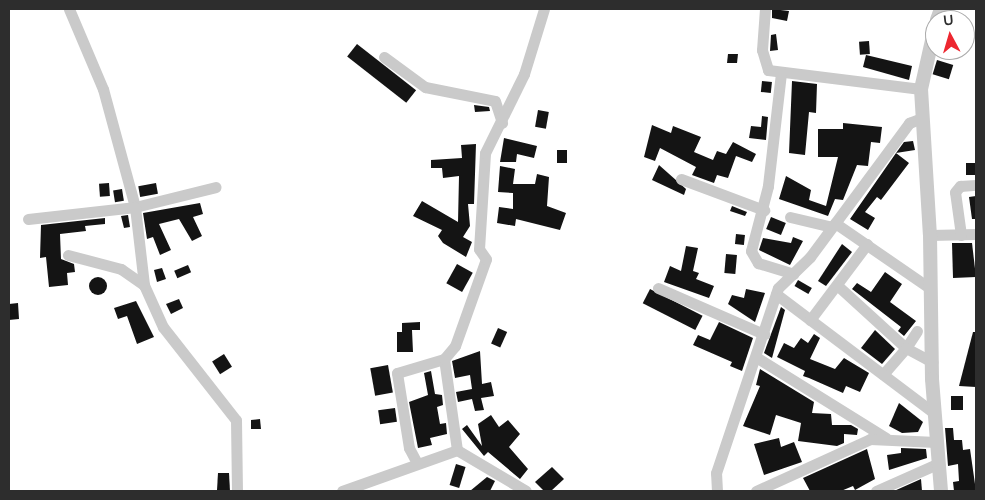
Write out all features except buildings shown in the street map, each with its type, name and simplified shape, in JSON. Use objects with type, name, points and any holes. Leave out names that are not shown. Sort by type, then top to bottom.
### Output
[{"type":"street","points":[[69,9],[103,89],[136,207],[144,285],[171,342],[236,420],[237,491]]},
{"type":"street","points":[[417,464],[409,448],[397,373],[444,360],[455,346],[486,259],[479,249],[485,153],[502,124],[524,74],[544,9]]},
{"type":"street","points":[[765,9],[764,65],[781,73],[921,89]]},
{"type":"street","points":[[384,57],[425,87],[495,100],[502,124]]},
{"type":"street","points":[[928,60],[921,89],[930,235],[934,413],[937,464],[941,491]]},
{"type":"street","points":[[781,73],[764,210],[752,241],[752,258],[793,274]]},
{"type":"street","points":[[717,491],[716,472],[776,294],[833,225],[909,123],[922,118]]},
{"type":"street","points":[[681,179],[764,210]]},
{"type":"street","points":[[961,235],[955,192],[960,186],[976,185]]},
{"type":"street","points":[[28,218],[136,207],[216,187]]},
{"type":"street","points":[[790,217],[833,225],[867,244],[931,289]]},
{"type":"street","points":[[930,235],[976,234]]},
{"type":"street","points":[[810,320],[838,286],[867,244]]},
{"type":"street","points":[[68,255],[121,269],[144,285]]},
{"type":"street","points":[[838,286],[906,348],[932,362]]},
{"type":"street","points":[[658,288],[764,334]]},
{"type":"street","points":[[776,294],[934,413]]},
{"type":"street","points":[[883,374],[906,348],[917,331]]},
{"type":"street","points":[[756,357],[890,441]]},
{"type":"street","points":[[444,360],[457,450]]},
{"type":"street","points":[[756,491],[780,486],[870,439],[936,442]]},
{"type":"street","points":[[342,491],[457,450]]},
{"type":"street","points":[[457,450],[526,491]]},
{"type":"street","points":[[876,491],[937,464]]}]
